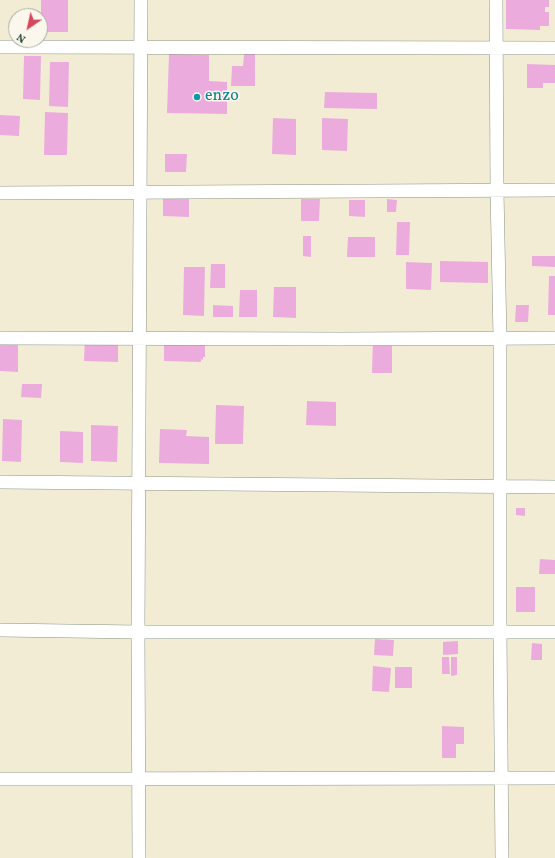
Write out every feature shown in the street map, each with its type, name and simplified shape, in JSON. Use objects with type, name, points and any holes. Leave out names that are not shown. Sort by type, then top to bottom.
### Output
[{"type":"street","points":[[139,858],[138,632],[140,483],[141,0]]},
{"type":"street","points":[[496,0],[497,191],[500,338],[502,858]]},
{"type":"street","points":[[0,47],[555,48]]},
{"type":"street","points":[[0,193],[555,190]]},
{"type":"street","points":[[0,338],[555,338]]},
{"type":"street","points":[[0,482],[555,487]]},
{"type":"street","points":[[0,630],[138,632],[555,632]]},
{"type":"street","points":[[0,779],[555,778]]},
{"type":"building","points":[[41,0],[68,0],[68,32],[48,32],[48,8],[41,8]]},
{"type":"building","points":[[506,0],[549,0],[549,7],[545,7],[545,12],[549,12],[549,26],[540,26],[540,30],[506,29]]},
{"type":"building","name":"enzo","points":[[169,54],[209,55],[209,81],[227,82],[227,114],[167,113]]},
{"type":"building","name":"enzo","points":[[244,54],[255,54],[255,86],[231,86],[232,66],[243,66]]},
{"type":"building","points":[[24,56],[41,56],[40,100],[23,99]]},
{"type":"building","points":[[50,62],[69,62],[68,107],[49,106]]},
{"type":"building","points":[[527,64],[555,65],[555,83],[543,83],[543,88],[527,88]]},
{"type":"building","points":[[325,92],[377,93],[377,109],[324,108]]},
{"type":"building","points":[[45,112],[68,113],[67,155],[44,155]]},
{"type":"building","points":[[0,115],[20,116],[19,136],[0,135]]},
{"type":"building","points":[[273,118],[296,119],[296,155],[272,154]]},
{"type":"building","points":[[322,118],[348,119],[347,151],[322,150]]},
{"type":"building","points":[[165,154],[187,154],[186,172],[165,172]]},
{"type":"building","points":[[163,198],[189,198],[189,217],[163,216]]},
{"type":"building","points":[[301,199],[320,199],[319,221],[301,221]]},
{"type":"building","points":[[387,199],[397,200],[396,212],[387,212]]},
{"type":"building","points":[[349,200],[365,200],[365,217],[349,216]]},
{"type":"building","points":[[397,222],[410,222],[409,255],[396,255]]},
{"type":"building","points":[[303,236],[311,236],[311,257],[303,256]]},
{"type":"building","points":[[348,237],[375,237],[375,257],[347,257]]},
{"type":"building","points":[[532,256],[555,256],[555,267],[532,266]]},
{"type":"building","points":[[440,261],[488,262],[488,283],[440,282]]},
{"type":"building","points":[[406,262],[432,263],[431,290],[406,289]]},
{"type":"building","points":[[211,264],[225,264],[225,288],[210,288]]},
{"type":"building","points":[[184,267],[205,267],[204,316],[183,315]]},
{"type":"building","points":[[549,276],[555,276],[555,315],[548,315]]},
{"type":"building","points":[[274,287],[296,287],[296,318],[273,317]]},
{"type":"building","points":[[240,290],[257,290],[257,317],[239,317]]},
{"type":"building","points":[[213,305],[233,306],[233,317],[213,317]]},
{"type":"building","points":[[516,305],[529,305],[528,322],[515,322]]},
{"type":"building","points":[[85,337],[118,338],[118,362],[84,361]]},
{"type":"building","points":[[373,338],[392,339],[392,373],[372,373]]},
{"type":"building","points":[[0,343],[18,343],[18,372],[0,371]]},
{"type":"building","points":[[164,343],[205,344],[205,357],[203,357],[203,360],[201,359],[201,362],[164,361]]},
{"type":"building","points":[[22,384],[42,384],[41,398],[21,397]]},
{"type":"building","points":[[307,401],[336,402],[336,426],[306,425]]},
{"type":"building","points":[[216,405],[244,406],[243,444],[215,444]]},
{"type":"building","points":[[3,419],[22,420],[21,462],[2,461]]},
{"type":"building","points":[[91,425],[118,426],[117,462],[91,461]]},
{"type":"building","points":[[160,429],[187,430],[186,436],[209,437],[209,464],[159,463]]},
{"type":"building","points":[[60,431],[83,432],[83,463],[60,462]]},
{"type":"building","points":[[516,508],[525,508],[525,516],[516,515]]},
{"type":"building","points":[[540,559],[555,560],[555,574],[539,574]]},
{"type":"building","points":[[516,587],[535,587],[535,612],[516,612]]},
{"type":"building","points":[[375,639],[394,640],[393,656],[374,655]]},
{"type":"building","points":[[458,641],[458,654],[443,655],[443,642]]},
{"type":"building","points":[[532,643],[542,644],[542,660],[531,660]]},
{"type":"building","points":[[442,657],[449,657],[450,674],[442,674]]},
{"type":"building","points":[[451,657],[457,657],[457,675],[451,676]]},
{"type":"building","points":[[373,666],[391,668],[389,692],[372,691]]},
{"type":"building","points":[[395,667],[412,667],[412,688],[395,688]]},
{"type":"building","points":[[442,726],[464,727],[464,744],[456,744],[456,758],[442,758]]},
{"type":"place","name":"enzo","points":[[197,97]]}]
